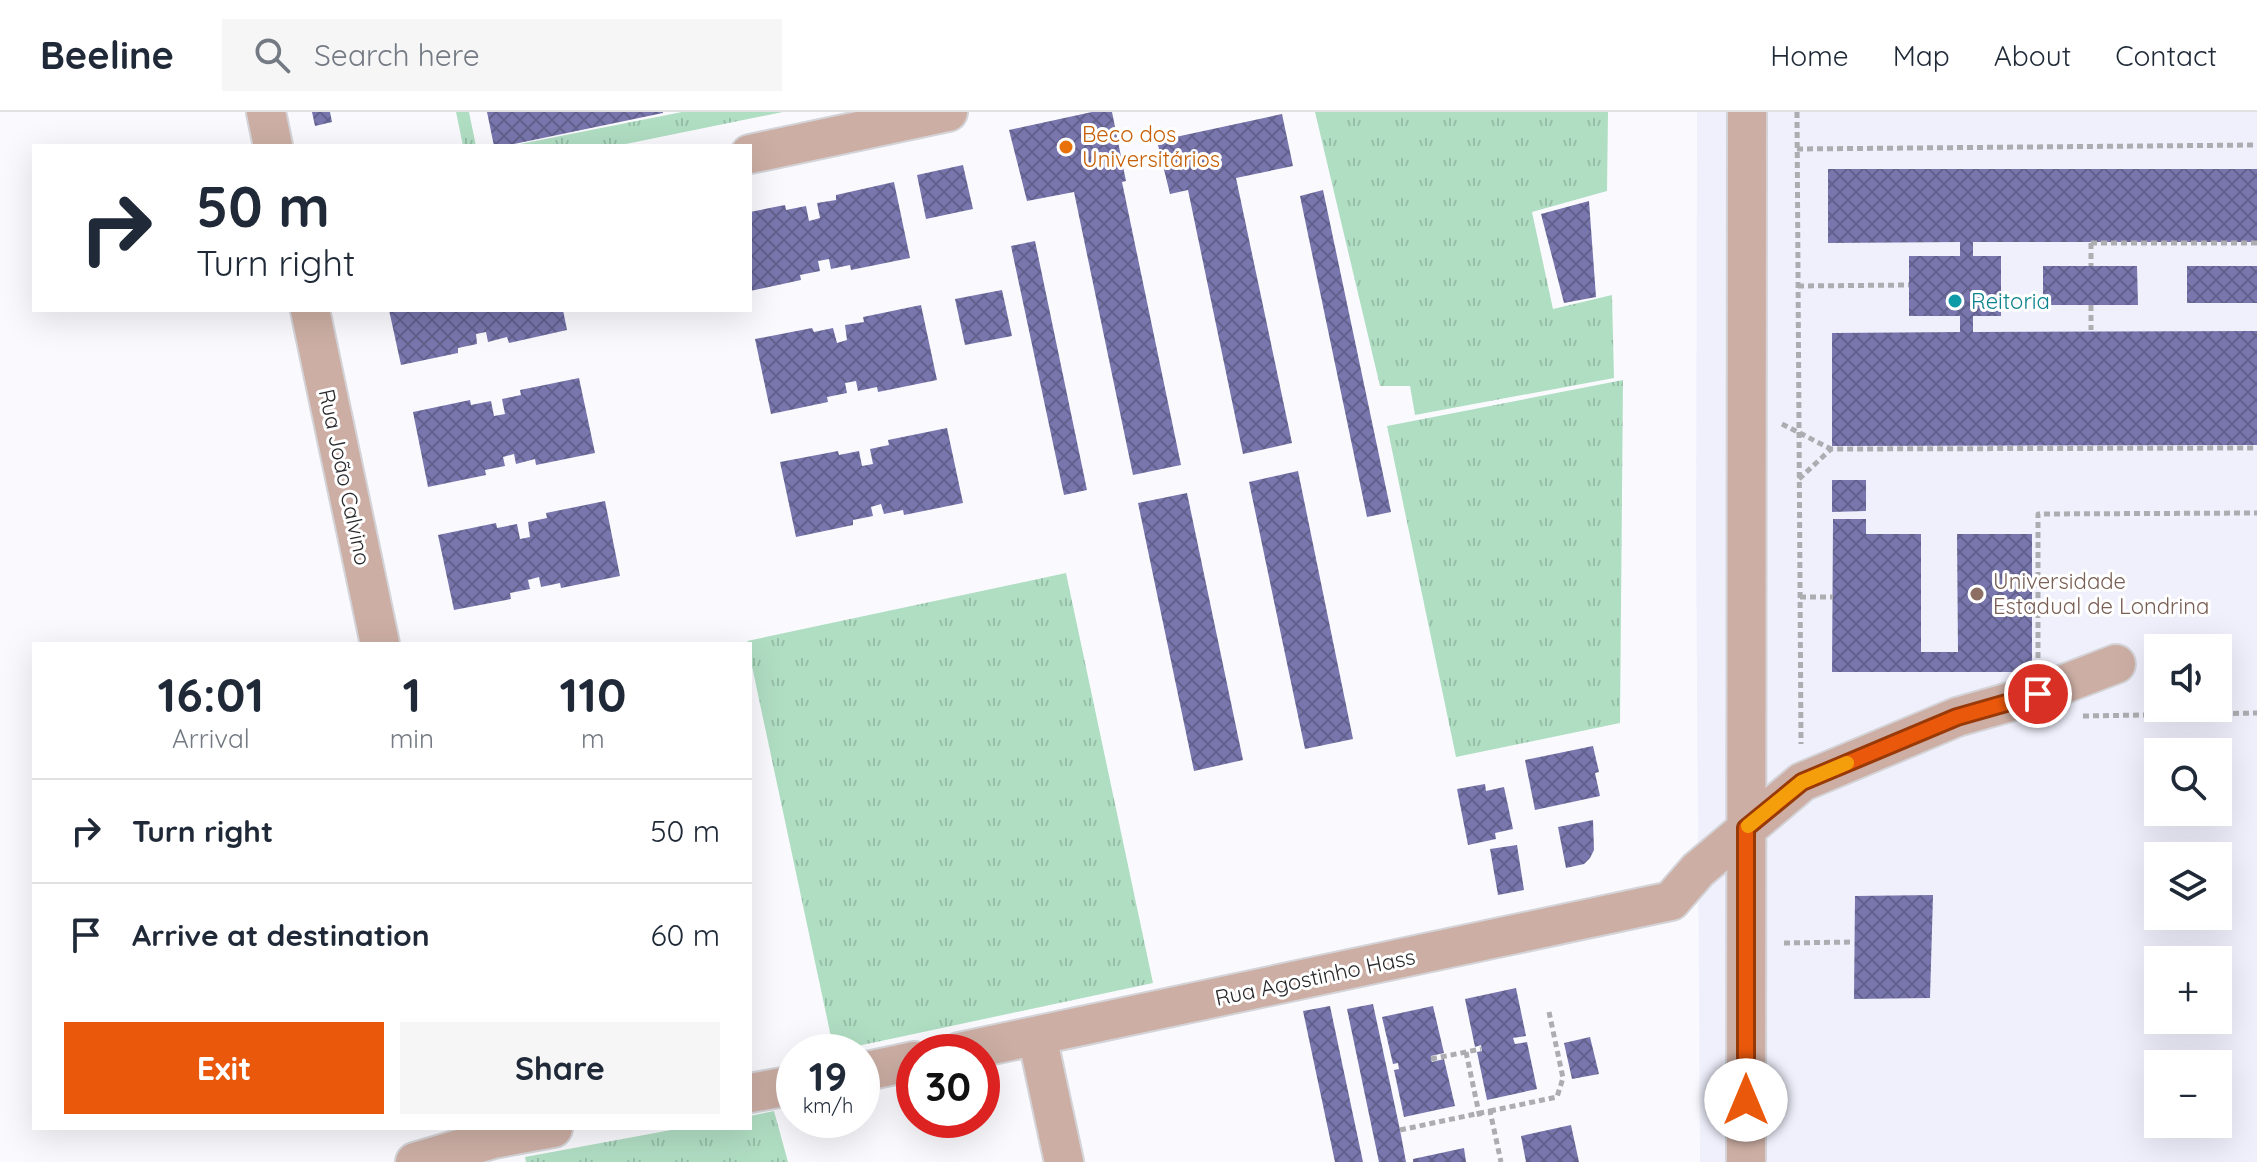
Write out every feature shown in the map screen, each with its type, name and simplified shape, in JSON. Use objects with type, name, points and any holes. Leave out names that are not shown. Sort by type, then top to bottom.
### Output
[{"type":"street","points":[[266,112],[273,144]]},
{"type":"street","points":[[752,154],[948,112]]},
{"type":"street","points":[[1746,1162],[1747,112]]},
{"type":"street","name":"Rua João Calvino","points":[[310,312],[380,642]]},
{"type":"street","points":[[1746,828],[1802,782],[1957,717],[2038,694],[2116,664]]},
{"type":"street","name":"Rua Agostinho Hass","points":[[1000,1044],[1671,901],[1698,870],[1746,828]]},
{"type":"street","points":[[1037,1036],[1064,1162]]},
{"type":"street","points":[[752,1093],[776,1088]]},
{"type":"street","points":[[415,1162],[545,1130]]},
{"type":"path","points":[[1797,112],[1801,757]]},
{"type":"path","points":[[1797,149],[2257,145]]},
{"type":"path","points":[[2091,266],[2091,243],[2257,243]]},
{"type":"path","points":[[1798,286],[1909,285]]},
{"type":"path","points":[[2091,305],[2091,330]]},
{"type":"path","points":[[1747,406],[1831,449],[2257,448]]},
{"type":"path","points":[[1799,479],[1831,449]]},
{"type":"path","points":[[2038,694],[2038,514],[2257,513]]},
{"type":"path","points":[[1800,597],[1833,597]]},
{"type":"path","points":[[2070,717],[2257,713]]},
{"type":"path","points":[[1784,943],[1854,942]]},
{"type":"path","points":[[1400,1130],[1480,1116],[1490,1111],[1557,1097],[1563,1078],[1549,1012]]},
{"type":"path","points":[[1431,1059],[1481,1049]]},
{"type":"path","points":[[1466,1052],[1480,1116]]},
{"type":"path","points":[[1490,1111],[1501,1162]]},
{"type":"shaded area","name":"Universidade Estadual de Londrina","points":[[1697,112],[2257,112],[2257,1162],[1700,1162]]},
{"type":"green space","points":[[456,112],[469,112],[476,144],[463,144]]},
{"type":"green space","points":[[682,112],[783,112],[626,144],[520,144]]},
{"type":"green space","points":[[1315,112],[1608,112],[1607,191],[1532,212],[1553,309],[1612,295],[1614,378],[1415,415],[1410,386],[1380,386]]},
{"type":"green space","points":[[1623,380],[1620,723],[1456,757],[1387,426]]},
{"type":"green space","points":[[1066,573],[1153,983],[914,1034],[896,1034],[896,1038],[880,1041],[880,1034],[830,1034],[752,666],[752,642],[748,642]]},
{"type":"green space","points":[[774,1111],[776,1138],[781,1138],[788,1162],[526,1162],[525,1157],[671,1130],[752,1130],[752,1116]]},
{"type":"building","points":[[312,112],[330,112],[332,122],[315,126]]},
{"type":"building","points":[[487,112],[663,112],[515,144],[494,144]]},
{"type":"building","points":[[1092,112],[1112,112],[1126,181],[1122,182],[1181,465],[1133,475],[1074,192],[1027,201],[1009,130]]},
{"type":"building","points":[[1282,114],[1293,166],[1236,178],[1292,443],[1243,454],[1188,190],[1170,194],[1157,141]]},
{"type":"building","points":[[963,165],[973,209],[926,219],[917,175]]},
{"type":"building","name":"Reitoria","points":[[1828,169],[2257,169],[2257,242],[1973,242],[1973,256],[2001,256],[2001,316],[1973,316],[1973,332],[2257,331],[2257,445],[1832,446],[1832,333],[1960,332],[1960,316],[1909,316],[1909,256],[1960,256],[1960,242],[1828,243]]},
{"type":"building","points":[[894,182],[910,258],[851,270],[850,265],[831,269],[829,259],[818,261],[820,271],[800,275],[801,280],[752,291],[752,212],[785,205],[786,210],[806,206],[809,221],[820,218],[817,203],[836,200],[836,195]]},
{"type":"building","points":[[1323,190],[1391,512],[1367,517],[1300,196]]},
{"type":"building","points":[[1589,201],[1596,297],[1564,303],[1541,214]]},
{"type":"building","points":[[1035,241],[1087,490],[1064,495],[1011,246]]},
{"type":"building","points":[[2043,266],[2137,266],[2138,305],[2043,305]]},
{"type":"building","points":[[2187,266],[2257,266],[2257,303],[2187,303]]},
{"type":"building","points":[[1002,290],[1012,336],[965,345],[955,299]]},
{"type":"building","points":[[921,305],[937,380],[878,392],[877,387],[858,391],[856,381],[845,383],[847,393],[827,397],[828,402],[771,414],[755,339],[812,328],[814,332],[833,328],[837,343],[847,340],[845,325],[864,322],[863,317]]},
{"type":"building","points":[[389,312],[563,312],[567,330],[509,343],[507,337],[488,342],[486,332],[476,334],[477,344],[458,348],[458,353],[401,365]]},
{"type":"building","points":[[579,378],[595,453],[536,465],[535,459],[516,464],[514,454],[503,457],[505,466],[485,470],[486,475],[428,487],[413,412],[470,400],[471,405],[491,401],[494,416],[505,414],[502,399],[521,395],[520,390]]},
{"type":"building","points":[[947,428],[963,503],[904,515],[903,510],[884,514],[881,504],[871,507],[873,516],[853,520],[853,525],[796,537],[780,462],[838,451],[839,455],[859,451],[862,466],[873,464],[870,449],[889,445],[888,440]]},
{"type":"building","points":[[1298,471],[1353,739],[1305,749],[1249,482]]},
{"type":"building","points":[[1832,480],[1866,480],[1866,511],[1832,512]]},
{"type":"building","points":[[1187,493],[1243,760],[1194,771],[1138,503]]},
{"type":"building","points":[[605,501],[620,576],[561,588],[560,583],[541,587],[539,577],[528,580],[530,589],[510,593],[511,599],[454,610],[438,535],[496,523],[497,528],[517,524],[520,539],[530,537],[528,522],[547,518],[546,513]]},
{"type":"building","points":[[1833,519],[1866,519],[1866,534],[1921,534],[1921,652],[1958,652],[1957,534],[2032,534],[2032,672],[1832,672]]},
{"type":"building","points":[[1593,746],[1600,796],[1535,810],[1525,760]]},
{"type":"building","points":[[1485,784],[1486,791],[1504,787],[1513,829],[1495,833],[1496,839],[1468,845],[1457,789]]},
{"type":"building","points":[[1593,820],[1594,850],[1590,858],[1584,864],[1566,868],[1558,827]]},
{"type":"building","points":[[1517,845],[1524,890],[1498,895],[1490,849]]},
{"type":"building","points":[[1933,895],[1930,998],[1854,999],[1855,896]]},
{"type":"building","points":[[1516,988],[1526,1036],[1513,1038],[1515,1044],[1527,1042],[1537,1089],[1487,1100],[1477,1052],[1482,1051],[1481,1045],[1475,1047],[1465,999]]},
{"type":"building","points":[[1373,1004],[1406,1162],[1379,1162],[1347,1009]]},
{"type":"building","points":[[1330,1006],[1363,1162],[1335,1162],[1303,1011]]},
{"type":"building","points":[[1433,1006],[1444,1053],[1431,1056],[1431,1059],[1432,1062],[1444,1059],[1455,1106],[1404,1117],[1394,1070],[1399,1069],[1398,1063],[1393,1064],[1382,1017]]},
{"type":"building","points":[[1590,1037],[1599,1074],[1572,1079],[1564,1043]]},
{"type":"building","points":[[1571,1125],[1579,1162],[1526,1162],[1521,1136]]},
{"type":"building","points":[[1464,1148],[1466,1162],[1413,1162],[1413,1159]]},
{"type":"slow traffic","points":[[1748,826],[1802,782],[1847,763]]},
{"type":"place","name":"Beco dos Universitários","points":[[1066,147]]},
{"type":"place","name":"Reitoria","points":[[1955,301]]},
{"type":"place","name":"Universidade Estadual de Londrina","points":[[1977,594]]},
{"type":"route","points":[[1746,1100],[1746,828],[1802,782],[1957,717],[2038,694]]}]
